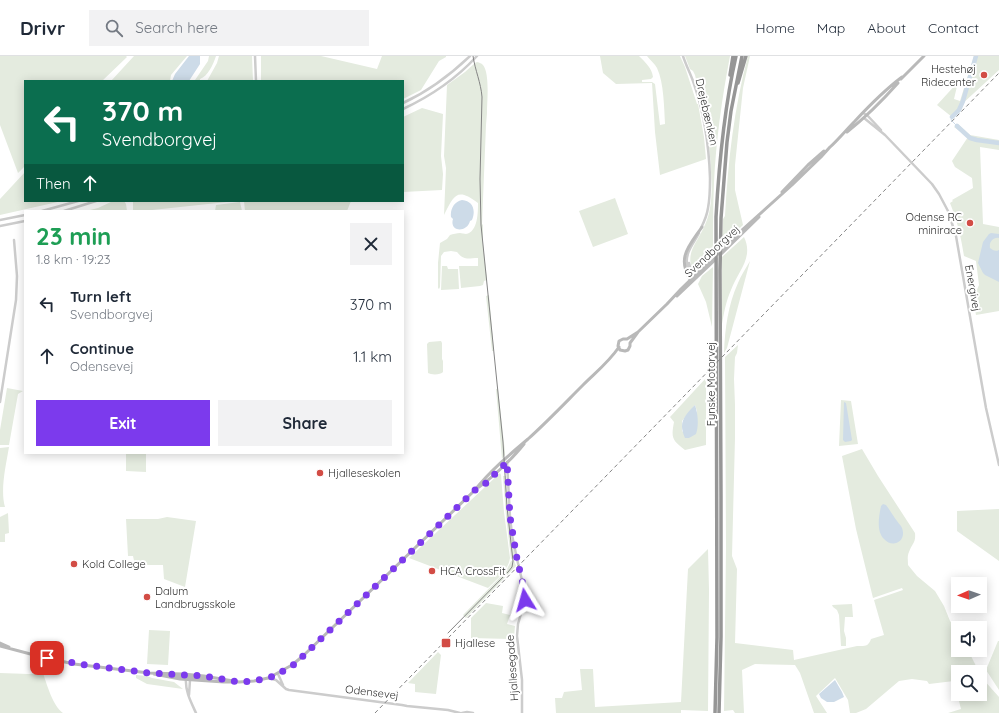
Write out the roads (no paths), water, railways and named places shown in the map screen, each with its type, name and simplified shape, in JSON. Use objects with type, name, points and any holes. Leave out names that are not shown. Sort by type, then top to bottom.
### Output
[{"type":"highway","name":"Fynske Motorvej","points":[[715,713],[717,637],[716,217],[725,105],[734,56]]},
{"type":"highway","name":"Fynske Motorvej","points":[[719,713],[721,637],[720,244],[725,157],[734,93],[742,56]]},
{"type":"highway","points":[[734,93],[741,76],[746,56]]},
{"type":"main road","name":"Svendborgvej","points":[[627,339],[638,332],[668,304],[728,242],[774,202],[806,167],[887,95],[924,56]]},
{"type":"main road","name":"Svendborgvej","points":[[840,137],[864,118],[865,114],[890,88],[902,78]]},
{"type":"main road","name":"Svendborgvej","points":[[692,280],[729,247],[767,208]]},
{"type":"main road","points":[[692,280],[688,276],[685,267],[685,253],[702,227]]},
{"type":"main road","name":"Svendborgvej","points":[[630,343],[638,332]]},
{"type":"main road","points":[[627,339],[630,343],[628,350],[625,351],[620,349],[618,344],[619,341],[627,339]]},
{"type":"main road","points":[[149,673],[224,682],[239,682],[268,678],[292,666],[475,490],[506,457],[527,439],[620,349]]},
{"type":"main road","points":[[475,490],[486,483],[520,449],[527,439]]},
{"type":"main road","points":[[0,643],[14,649]]},
{"type":"main road","points":[[0,646],[74,664],[189,677],[211,679],[220,678],[239,682]]},
{"type":"street","points":[[255,56],[256,80]]},
{"type":"street","points":[[404,102],[431,89],[453,72],[470,56]]},
{"type":"street","points":[[404,109],[441,88],[477,56]]},
{"type":"street","name":"Drejebænken","points":[[682,56],[693,81],[699,101],[704,122],[710,166],[709,201],[706,216],[702,227],[688,252]]},
{"type":"street","name":"Energivej","points":[[865,114],[932,184],[944,202],[953,224],[986,408],[999,465]]},
{"type":"street","name":"Energivej","points":[[864,118],[885,135]]},
{"type":"street","points":[[46,210],[74,202]]},
{"type":"street","points":[[67,210],[93,202]]},
{"type":"street","points":[[0,220],[24,215]]},
{"type":"street","points":[[0,226],[24,221]]},
{"type":"street","points":[[0,402],[16,300],[17,276],[14,240]]},
{"type":"street","points":[[688,252],[690,268],[694,272],[699,272]]},
{"type":"street","points":[[688,252],[687,263],[692,280]]},
{"type":"street","name":"Hjallesegade","points":[[506,457],[512,529],[525,593],[525,600],[518,624],[517,636],[522,680],[522,713]]},
{"type":"street","points":[[278,674],[283,686]]},
{"type":"street","points":[[189,677],[186,689],[196,713]]},
{"type":"street","name":"Odensevej","points":[[268,678],[276,680],[289,690],[448,710],[461,713],[473,713]]},
{"type":"water","points":[[189,56],[200,56],[200,64],[190,80],[172,80],[175,74]]},
{"type":"water","points":[[462,200],[471,204],[474,213],[472,220],[466,228],[456,229],[452,223],[452,209],[455,204]]},
{"type":"water","points":[[991,233],[999,234],[999,238],[993,239],[991,242],[990,248],[996,251],[999,250],[999,282],[985,275],[978,263],[983,242]]},
{"type":"water","points":[[844,402],[846,403],[852,440],[845,442],[843,440]]},
{"type":"water","points":[[695,405],[698,420],[696,434],[689,438],[685,438],[682,428],[683,420]]},
{"type":"water","points":[[883,504],[886,505],[902,528],[903,537],[898,542],[888,542],[881,536],[879,519],[881,506]]},
{"type":"water","points":[[835,680],[844,697],[834,702],[827,702],[821,698],[819,694]]},
{"type":"waterway","points":[[952,117],[959,110],[963,101],[976,56]]},
{"type":"waterway","points":[[952,117],[951,120],[957,126]]},
{"type":"waterway","points":[[957,126],[970,138],[999,143]]},
{"type":"tram line","points":[[448,633],[508,572],[512,567],[513,561],[507,507],[503,442],[481,225],[480,179],[482,97],[473,56]]},
{"type":"railway","points":[[375,713],[999,73]]},
{"type":"place","name":"Hestehøj Ridecenter","points":[[984,75]]},
{"type":"place","name":"Odense RC minirace","points":[[970,223]]},
{"type":"place","name":"Hjalleseskolen","points":[[320,473]]},
{"type":"place","name":"Kold College","points":[[74,564]]},
{"type":"place","name":"HCA CrossFit","points":[[432,571]]},
{"type":"place","name":"Dalum Landbrugsskole","points":[[147,597]]},
{"type":"place","name":"Hjallese","points":[[446,643]]}]
